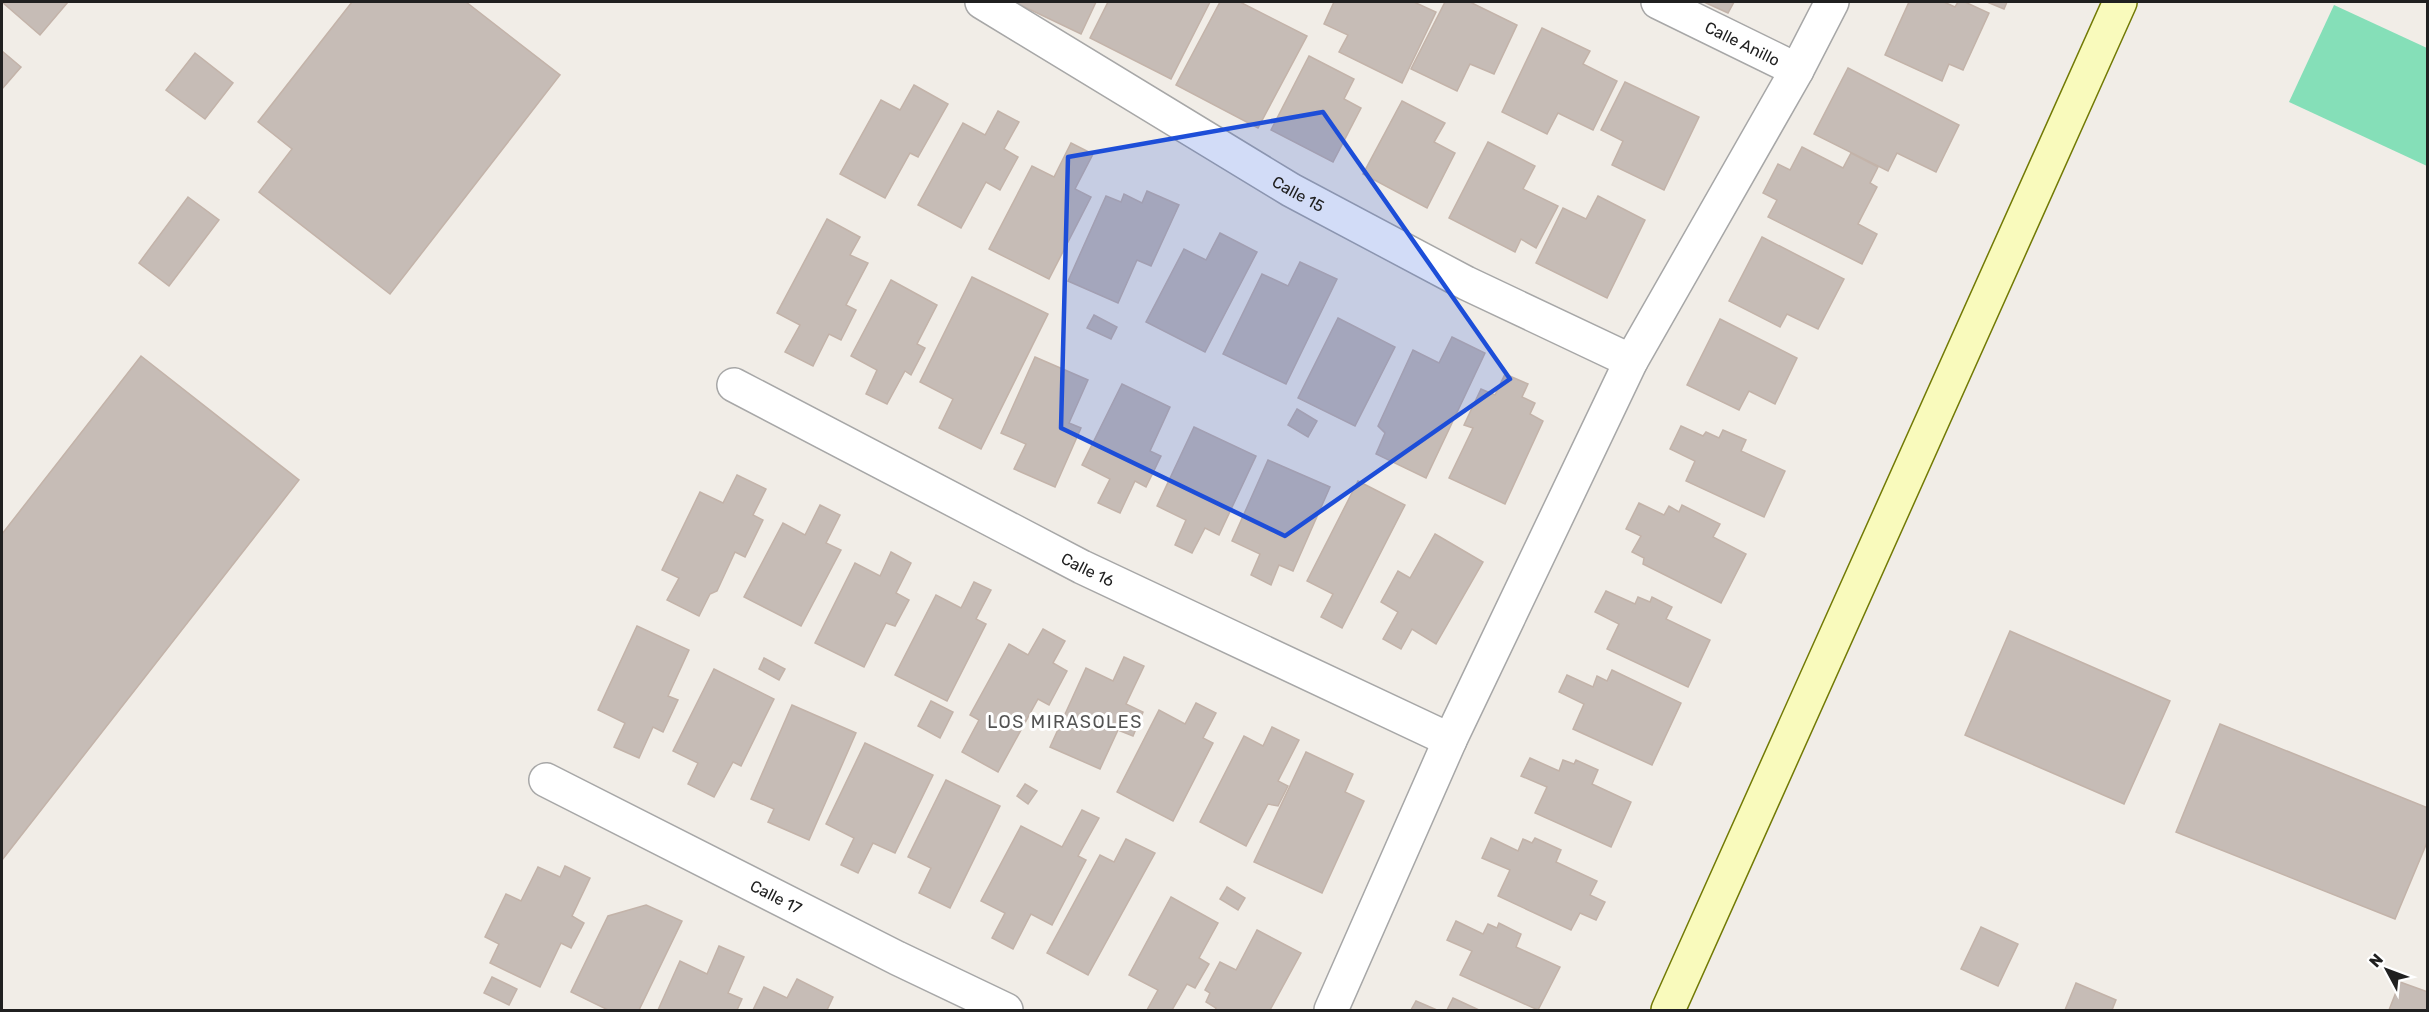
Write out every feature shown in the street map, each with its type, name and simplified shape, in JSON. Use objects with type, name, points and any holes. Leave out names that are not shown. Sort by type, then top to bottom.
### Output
[{"type":"street","name":"Calle 15","points":[[982,2],[1291,190],[1466,283],[1631,361]]},
{"type":"street","name":"Calle Anillo","points":[[1658,2],[1797,70]]},
{"type":"street","points":[[1331,1011],[1450,740],[1631,361],[1797,70],[1832,2]]},
{"type":"street","points":[[1668,1011],[2120,2]]},
{"type":"street","name":"Calle 16","points":[[734,385],[1082,567],[1450,740]]},
{"type":"street","name":"Calle 17","points":[[546,780],[1006,1011]]},
{"type":"highlighted area","points":[[1323,112],[1510,379],[1285,536],[1061,428],[1068,157]]},
{"type":"green space","points":[[2334,5],[2427,48],[2427,166],[2289,102]]},
{"type":"building","points":[[2,2],[68,2],[40,35]]},
{"type":"building","points":[[352,2],[466,2],[560,75],[390,294],[259,192],[292,149],[258,122]]},
{"type":"building","points":[[1014,2],[1096,2],[1081,34]]},
{"type":"building","points":[[1108,2],[1210,2],[1171,79],[1090,38]]},
{"type":"building","points":[[1220,2],[1240,2],[1307,36],[1258,128],[1176,85]]},
{"type":"building","points":[[1334,2],[1414,2],[1436,12],[1402,83],[1339,52],[1348,35],[1324,24]]},
{"type":"building","points":[[1445,2],[1470,2],[1517,25],[1494,74],[1470,64],[1457,91],[1411,69]]},
{"type":"building","points":[[1704,2],[1734,2],[1728,13]]},
{"type":"building","points":[[1909,2],[1944,2],[1955,7],[1958,2],[1965,2],[1989,13],[1963,70],[1949,64],[1942,81],[1885,55]]},
{"type":"building","points":[[1987,2],[2007,2],[2004,9]]},
{"type":"building","points":[[1542,28],[1590,51],[1583,64],[1617,81],[1593,130],[1558,113],[1547,134],[1502,112]]},
{"type":"building","points":[[2,51],[21,67],[2,89]]},
{"type":"building","points":[[195,53],[233,83],[205,119],[166,90]]},
{"type":"building","points":[[1309,56],[1354,79],[1344,99],[1361,108],[1333,162],[1271,130]]},
{"type":"building","points":[[1848,68],[1959,125],[1936,172],[1897,153],[1888,171],[1814,134]]},
{"type":"building","points":[[1625,82],[1699,117],[1664,190],[1612,165],[1623,141],[1601,130]]},
{"type":"building","points":[[914,85],[948,104],[918,157],[910,153],[885,198],[840,174],[881,100],[900,110]]},
{"type":"building","points":[[1402,101],[1445,123],[1434,142],[1455,153],[1427,208],[1363,174]]},
{"type":"building","points":[[998,111],[1019,122],[1004,149],[1018,157],[1000,190],[986,182],[961,228],[918,205],[963,123],[985,135]]},
{"type":"building","points":[[1488,142],[1535,166],[1523,189],[1558,206],[1536,248],[1521,239],[1515,252],[1449,218]]},
{"type":"building","points":[[1071,143],[1093,154],[1075,189],[1091,197],[1049,279],[989,249],[1032,166],[1054,177]]},
{"type":"building","points":[[1802,147],[1843,168],[1851,153],[1878,167],[1870,183],[1877,187],[1858,224],[1877,234],[1862,264],[1768,217],[1777,200],[1763,193],[1778,164],[1790,170]]},
{"type":"building","points":[[1147,191],[1179,205],[1151,266],[1137,260],[1118,303],[1068,281],[1106,196],[1121,202],[1124,194],[1142,203]]},
{"type":"building","points":[[1598,196],[1645,220],[1607,298],[1536,263],[1563,208],[1586,219]]},
{"type":"building","points":[[188,197],[219,220],[169,286],[139,263]]},
{"type":"building","points":[[827,219],[860,237],[850,255],[868,263],[846,305],[856,310],[841,340],[829,334],[813,366],[785,352],[800,325],[777,313]]},
{"type":"building","points":[[1220,233],[1257,252],[1205,352],[1146,322],[1184,249],[1206,260]]},
{"type":"building","points":[[1762,237],[1844,279],[1818,329],[1787,314],[1780,327],[1729,301]]},
{"type":"building","points":[[1300,262],[1337,279],[1286,384],[1223,354],[1262,274],[1288,286]]},
{"type":"building","points":[[972,277],[1048,314],[981,449],[939,428],[953,399],[920,382]]},
{"type":"building","points":[[891,280],[937,305],[917,344],[925,348],[911,375],[905,371],[887,404],[866,394],[877,370],[851,356]]},
{"type":"building","points":[[1094,315],[1117,327],[1111,339],[1087,328]]},
{"type":"building","points":[[1338,318],[1395,347],[1355,426],[1298,398]]},
{"type":"building","points":[[1720,319],[1797,358],[1775,404],[1749,391],[1739,410],[1687,385]]},
{"type":"building","points":[[1452,337],[1485,353],[1426,478],[1376,454],[1385,433],[1378,426],[1413,350],[1439,363]]},
{"type":"building","points":[[141,356],[299,480],[2,860],[2,534]]},
{"type":"building","points":[[1035,357],[1088,380],[1069,423],[1081,428],[1055,487],[1014,469],[1026,444],[1001,433]]},
{"type":"building","points":[[1505,374],[1528,384],[1522,397],[1535,403],[1530,414],[1543,421],[1505,504],[1449,478],[1473,428],[1464,425],[1481,389],[1495,395]]},
{"type":"building","points":[[1122,384],[1170,407],[1150,451],[1161,456],[1146,487],[1135,481],[1120,513],[1098,503],[1110,479],[1082,465]]},
{"type":"building","points":[[1297,409],[1317,421],[1308,437],[1288,425]]},
{"type":"building","points":[[1681,426],[1703,436],[1706,432],[1719,438],[1723,430],[1746,440],[1741,451],[1785,471],[1764,517],[1686,481],[1695,461],[1670,449]]},
{"type":"building","points":[[1194,427],[1256,456],[1219,535],[1205,528],[1192,553],[1175,545],[1186,520],[1157,506]]},
{"type":"building","points":[[1268,460],[1330,487],[1293,571],[1279,565],[1271,585],[1251,575],[1260,554],[1232,541]]},
{"type":"building","points":[[737,475],[766,489],[753,515],[763,520],[745,557],[735,552],[717,591],[710,594],[699,616],[667,600],[679,578],[662,570],[700,492],[723,503]]},
{"type":"building","points":[[1358,481],[1405,505],[1342,628],[1321,617],[1333,594],[1307,581]]},
{"type":"building","points":[[1639,503],[1664,515],[1669,506],[1679,512],[1682,505],[1720,524],[1713,537],[1746,554],[1721,603],[1643,564],[1644,558],[1632,552],[1641,536],[1626,529]]},
{"type":"building","points":[[820,505],[840,515],[826,543],[841,550],[801,626],[744,597],[783,523],[805,535]]},
{"type":"building","points":[[1435,534],[1483,562],[1436,644],[1412,629],[1401,649],[1383,639],[1398,612],[1381,602],[1398,571],[1410,578]]},
{"type":"building","points":[[891,552],[911,563],[896,593],[909,600],[895,626],[886,623],[864,667],[815,643],[855,563],[880,576]]},
{"type":"building","points":[[974,582],[991,590],[976,619],[986,624],[947,701],[895,675],[936,595],[961,608]]},
{"type":"building","points":[[1606,591],[1635,604],[1638,597],[1650,602],[1652,597],[1672,607],[1666,619],[1710,640],[1688,687],[1607,649],[1619,624],[1595,612]]},
{"type":"building","points":[[637,626],[689,650],[668,696],[678,700],[663,732],[653,727],[639,758],[614,747],[625,723],[598,710]]},
{"type":"building","points":[[1043,629],[1065,641],[1053,663],[1067,671],[1049,705],[1038,699],[998,772],[962,752],[979,720],[970,715],[1009,644],[1028,655]]},
{"type":"building","points":[[2010,631],[2170,701],[2124,804],[1965,735]]},
{"type":"building","points":[[1124,657],[1144,666],[1126,704],[1143,712],[1133,736],[1118,730],[1100,769],[1050,747],[1086,668],[1113,681]]},
{"type":"building","points":[[764,658],[785,669],[779,680],[759,669]]},
{"type":"building","points":[[714,669],[774,699],[741,766],[733,762],[714,797],[688,784],[698,763],[673,751]]},
{"type":"building","points":[[1612,670],[1681,703],[1652,765],[1573,729],[1584,704],[1559,692],[1567,675],[1593,687],[1597,676],[1607,681]]},
{"type":"building","points":[[931,701],[953,712],[940,738],[918,726]]},
{"type":"building","points":[[1196,703],[1216,713],[1203,738],[1213,743],[1173,821],[1117,792],[1159,710],[1185,724]]},
{"type":"building","points":[[792,705],[856,733],[809,840],[768,822],[774,809],[751,799]]},
{"type":"building","points":[[2220,724],[2428,808],[2428,840],[2395,919],[2176,832]]},
{"type":"building","points":[[1272,727],[1299,740],[1278,781],[1288,786],[1278,806],[1268,804],[1246,846],[1200,822],[1244,736],[1263,746]]},
{"type":"building","points":[[865,743],[933,775],[895,853],[873,843],[858,873],[841,865],[854,838],[826,824]]},
{"type":"building","points":[[1306,752],[1353,774],[1345,792],[1364,801],[1322,893],[1254,862]]},
{"type":"building","points":[[1530,758],[1559,771],[1563,760],[1574,764],[1576,760],[1598,770],[1592,784],[1631,802],[1611,847],[1535,813],[1547,787],[1521,776]]},
{"type":"building","points":[[946,780],[1000,806],[950,908],[919,893],[931,868],[908,857]]},
{"type":"building","points":[[1025,784],[1037,791],[1028,804],[1017,796]]},
{"type":"building","points":[[1082,810],[1099,818],[1078,856],[1086,860],[1052,925],[1031,914],[1013,949],[992,938],[1005,913],[981,901],[1021,826],[1062,847]]},
{"type":"building","points":[[1491,838],[1518,851],[1523,839],[1532,843],[1535,838],[1561,850],[1556,862],[1597,881],[1590,895],[1605,902],[1596,920],[1580,913],[1571,930],[1498,896],[1510,870],[1482,858]]},
{"type":"building","points":[[1126,839],[1155,853],[1088,975],[1047,953],[1100,855],[1114,862]]},
{"type":"building","points":[[565,866],[590,878],[572,916],[584,923],[571,948],[561,943],[540,987],[490,963],[499,944],[485,937],[506,894],[521,901],[538,867],[560,877]]},
{"type":"building","points":[[1227,887],[1245,898],[1238,910],[1220,899]]},
{"type":"building","points":[[1171,897],[1218,923],[1199,958],[1209,964],[1195,988],[1187,984],[1172,1010],[1147,1010],[1158,990],[1129,975]]},
{"type":"building","points":[[646,905],[682,921],[639,1010],[608,1010],[571,992],[608,916]]},
{"type":"building","points":[[1456,921],[1483,934],[1488,924],[1497,928],[1499,923],[1521,934],[1516,947],[1560,967],[1538,1010],[1460,975],[1472,951],[1447,940]]},
{"type":"building","points":[[1981,927],[2018,944],[1998,986],[1961,969]]},
{"type":"building","points":[[1257,930],[1301,953],[1270,1010],[1215,1010],[1216,1008],[1206,1002],[1210,993],[1205,990],[1220,962],[1236,970]]},
{"type":"building","points":[[719,946],[744,957],[728,993],[742,999],[737,1010],[658,1010],[680,961],[707,974]]},
{"type":"building","points":[[492,977],[517,989],[509,1005],[484,993]]},
{"type":"building","points":[[797,979],[833,997],[827,1010],[753,1010],[764,987],[787,998]]},
{"type":"building","points":[[2400,982],[2428,992],[2428,1010],[2389,1010]]},
{"type":"building","points":[[2076,983],[2116,1000],[2112,1010],[2065,1010]]},
{"type":"building","points":[[1453,998],[1479,1010],[1447,1010]]},
{"type":"building","points":[[1416,1001],[1437,1010],[1411,1010]]},
{"type":"district","name":"LOS MIRASOLES","points":[[1065,722]]}]
